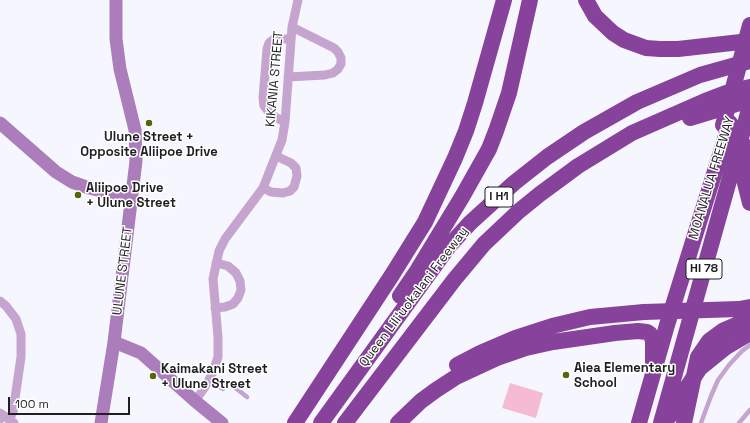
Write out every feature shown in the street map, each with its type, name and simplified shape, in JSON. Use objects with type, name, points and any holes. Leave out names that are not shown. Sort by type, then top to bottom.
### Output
[{"type":"highway","points":[[295,423],[388,282],[425,222],[466,131],[504,0]]},
{"type":"highway","points":[[321,423],[379,325],[417,271],[480,165],[496,131],[509,93],[530,0]]},
{"type":"highway","points":[[586,0],[596,16],[613,33],[624,40],[646,48],[678,49],[750,41]]},
{"type":"highway","points":[[726,124],[750,24]]},
{"type":"highway","name":"MOANALUA FREEWAY","points":[[639,423],[726,124],[750,49]]},
{"type":"highway","name":"Queen Liliʻuokalani Freeway","points":[[321,423],[449,246],[470,223],[514,183],[547,157],[584,132],[637,102],[700,76],[750,61]]},
{"type":"highway","name":"Queen Liliʻuokalani Freeway","points":[[345,423],[454,280],[484,244],[519,211],[578,166],[632,133],[675,113],[726,93],[750,87]]},
{"type":"highway","points":[[578,166],[676,123],[704,113],[750,100]]},
{"type":"highway","name":"MOANALUA FREEWAY","points":[[661,423],[749,111]]},
{"type":"highway","points":[[750,136],[744,166],[746,189],[750,203]]},
{"type":"highway","points":[[387,423],[415,396],[453,368],[480,353],[515,338],[552,326],[590,317],[644,312],[739,309],[750,307]]},
{"type":"highway","points":[[684,423],[698,357],[709,341],[724,330],[750,319]]},
{"type":"highway","points":[[398,423],[405,415],[431,394],[456,378],[497,358],[526,348],[553,342],[615,333],[638,331],[648,332],[652,340],[653,372]]},
{"type":"highway","points":[[667,423],[675,405],[700,368],[726,347],[750,333]]},
{"type":"street","name":"ULUNE STREET","points":[[101,423],[114,342],[136,161],[135,130],[120,69],[116,39],[116,0]]},
{"type":"street","name":"KIKANIA STREET","points":[[195,401],[214,372],[218,358],[218,337],[213,279],[219,250],[225,239],[263,188],[282,140],[285,122],[292,28],[298,0]]},
{"type":"street","points":[[288,77],[325,75],[333,73],[341,64],[341,58],[334,48],[292,28]]},
{"type":"street","points":[[285,122],[275,117],[268,111],[264,106],[263,98],[267,49],[269,43],[274,39],[291,40]]},
{"type":"street","points":[[0,123],[56,172],[72,182],[89,188],[132,198]]},
{"type":"street","points":[[263,188],[270,192],[283,193],[290,191],[294,187],[297,176],[296,168],[291,163],[276,156]]},
{"type":"street","points":[[215,308],[233,304],[238,298],[241,290],[240,281],[236,273],[228,266],[216,263]]},
{"type":"street","points":[[0,301],[16,319],[21,334],[21,357],[13,412],[6,419]]},
{"type":"street","points":[[114,342],[142,352],[195,401],[222,423]]},
{"type":"lane","points":[[701,423],[718,380],[729,365],[750,345]]},
{"type":"lane","points":[[209,380],[223,389],[228,382],[247,397]]},
{"type":"lane","points":[[739,423],[750,410]]},
{"type":"shaded area","points":[[510,383],[543,393],[536,418],[502,408]]},
{"type":"place","name":"Ulune Street + Opposite Aliipoe Drive","points":[[149,123]]},
{"type":"place","name":"Aliipoe Drive + Ulune Street","points":[[78,195]]},
{"type":"place","name":"Aiea Elementary School","points":[[566,375]]},
{"type":"place","name":"Kaimakani Street + Ulune Street","points":[[153,376]]}]
